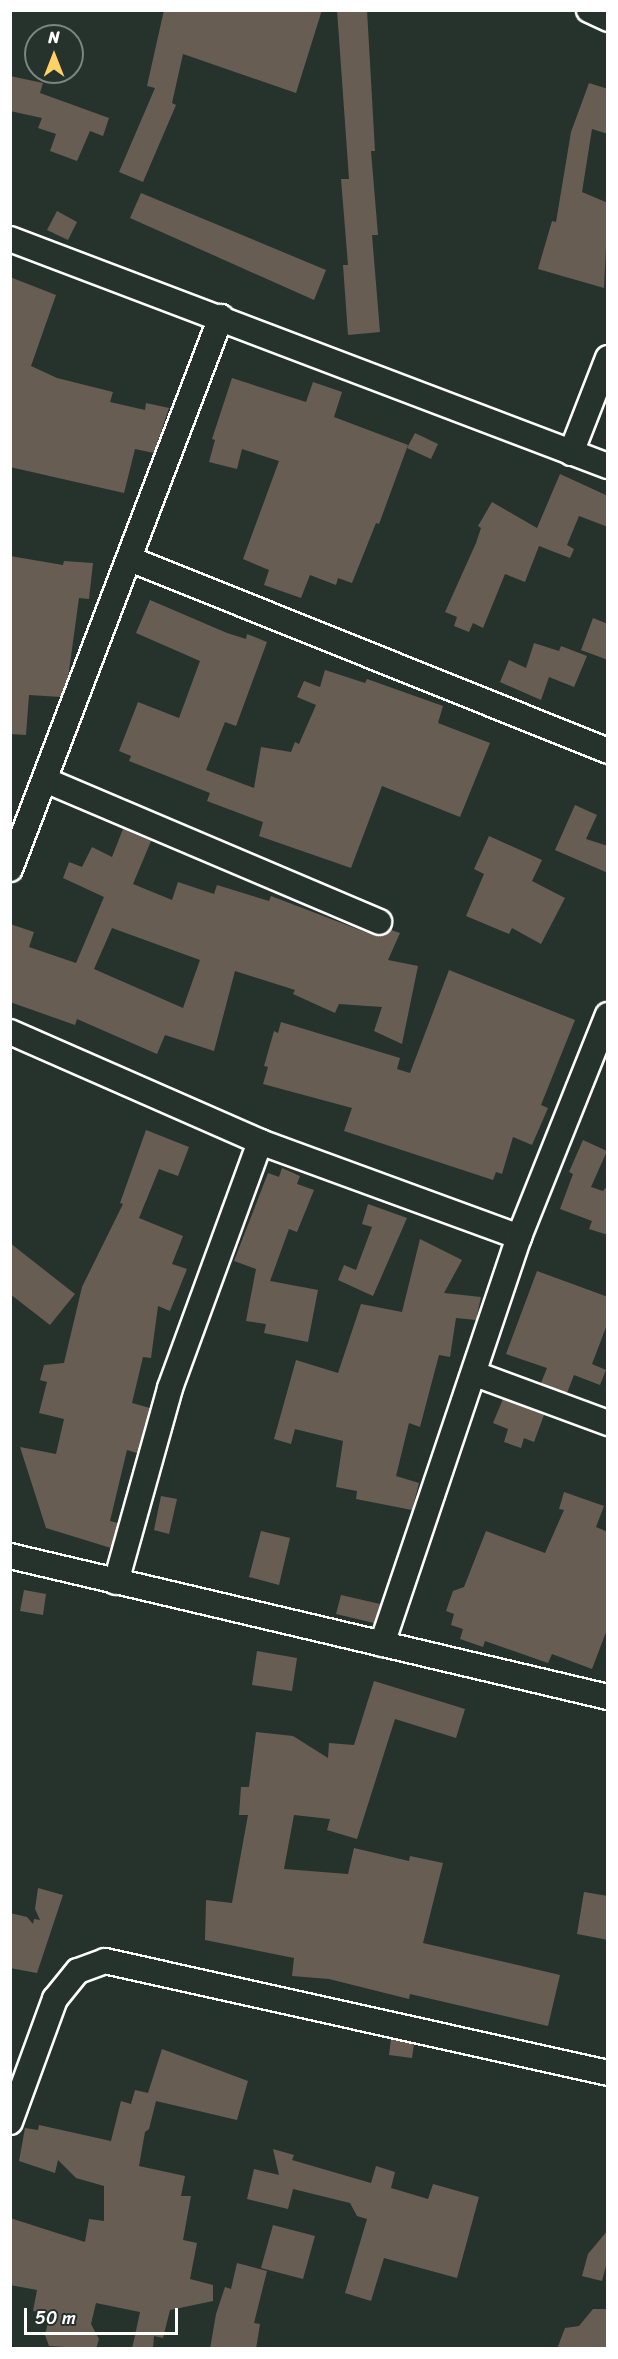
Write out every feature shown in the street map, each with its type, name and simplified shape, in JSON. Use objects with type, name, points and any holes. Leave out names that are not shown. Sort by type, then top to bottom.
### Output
[{"type":"street","points":[[589,10],[608,19]]},
{"type":"street","points":[[10,239],[221,317],[608,466]]},
{"type":"street","points":[[10,869],[221,317]]},
{"type":"street","points":[[571,453],[608,358]]},
{"type":"street","points":[[130,559],[608,751]]},
{"type":"street","points":[[45,780],[379,922]]},
{"type":"street","points":[[382,1644],[475,1374],[519,1237],[608,1015]]},
{"type":"street","points":[[10,1032],[260,1142],[519,1237]]},
{"type":"street","points":[[116,1582],[170,1388],[260,1142]]},
{"type":"street","points":[[475,1374],[608,1423]]},
{"type":"street","points":[[10,1556],[608,1697]]},
{"type":"street","points":[[10,2122],[55,1999],[78,1971],[105,1961],[608,2073]]},
{"type":"building","points":[[164,10],[322,10],[296,93],[183,54],[172,103],[176,105],[143,182],[119,172],[155,88],[147,86]]},
{"type":"building","points":[[337,10],[367,10],[375,151],[371,151],[378,235],[372,235],[380,332],[348,335],[343,265],[348,265],[341,179],[349,179]]},
{"type":"building","points":[[10,76],[24,79],[24,84],[43,84],[40,93],[109,118],[103,136],[90,131],[77,161],[50,151],[56,134],[38,128],[42,118],[10,111]]},
{"type":"building","points":[[589,83],[608,89],[608,134],[592,129],[582,192],[608,203],[604,288],[538,269],[552,221],[556,222],[571,132]]},
{"type":"building","points":[[141,193],[326,270],[314,300],[130,218]]},
{"type":"building","points":[[57,211],[77,222],[68,240],[47,230]]},
{"type":"building","points":[[10,277],[56,295],[31,366],[57,378],[113,392],[110,402],[145,410],[146,403],[169,408],[154,453],[135,449],[124,493],[10,467]]},
{"type":"building","points":[[232,378],[306,402],[313,382],[342,392],[334,417],[408,445],[379,524],[376,523],[352,583],[338,578],[336,585],[310,575],[301,598],[264,585],[269,570],[243,559],[279,461],[242,449],[237,469],[209,462],[215,440],[212,439]]},
{"type":"building","points":[[415,433],[438,444],[431,459],[407,448]]},
{"type":"building","points":[[560,474],[608,496],[608,527],[579,516],[567,545],[574,549],[570,558],[539,546],[525,582],[505,574],[483,628],[473,623],[469,632],[454,626],[457,617],[445,612],[476,543],[481,528],[478,526],[492,502],[537,528]]},
{"type":"building","points":[[10,556],[63,565],[64,561],[93,563],[89,599],[79,598],[68,678],[61,697],[29,695],[26,735],[10,734]]},
{"type":"building","points":[[150,600],[227,633],[246,639],[247,634],[267,642],[236,726],[225,722],[206,770],[254,788],[261,747],[291,752],[295,742],[299,744],[316,705],[297,697],[304,681],[320,687],[325,670],[365,683],[367,679],[443,706],[438,723],[490,743],[460,817],[382,786],[351,868],[259,836],[263,822],[207,801],[210,793],[129,761],[131,756],[119,751],[138,702],[179,718],[200,661],[136,633]]},
{"type":"building","points":[[593,618],[608,624],[608,660],[581,650]]},
{"type":"building","points":[[534,643],[559,651],[561,646],[587,656],[574,687],[549,677],[541,700],[500,682],[509,660],[526,668]]},
{"type":"building","points":[[575,805],[597,815],[586,839],[608,846],[608,873],[555,850]]},
{"type":"building","points":[[123,829],[151,841],[133,884],[172,900],[178,882],[214,894],[217,885],[269,901],[271,896],[373,935],[381,936],[391,930],[400,933],[388,960],[418,966],[402,1044],[374,1031],[382,1007],[339,1004],[335,1013],[293,994],[295,990],[235,971],[214,1051],[165,1035],[157,1054],[77,1019],[75,1025],[10,1002],[10,924],[34,932],[29,947],[76,963],[104,897],[63,878],[69,862],[82,867],[92,847],[112,857]],"holes":[[[112,928],[200,960],[183,1008],[94,969]]]},
{"type":"building","points":[[489,836],[542,860],[532,881],[565,898],[541,944],[512,928],[509,934],[466,916],[484,874],[474,869]]},
{"type":"building","points":[[449,970],[575,1020],[541,1105],[548,1108],[532,1145],[513,1137],[502,1174],[496,1172],[493,1180],[344,1131],[352,1108],[263,1084],[268,1067],[264,1066],[274,1031],[278,1033],[281,1022],[400,1058],[397,1069],[410,1073]]},
{"type":"building","points":[[146,1130],[189,1147],[178,1176],[159,1169],[139,1218],[183,1236],[172,1264],[187,1269],[170,1311],[158,1306],[151,1358],[143,1357],[132,1403],[150,1408],[137,1453],[127,1450],[110,1521],[118,1523],[111,1548],[46,1528],[20,1447],[56,1454],[64,1419],[39,1413],[47,1382],[40,1380],[44,1365],[64,1363],[82,1287],[123,1204],[120,1203]]},
{"type":"building","points":[[583,1140],[607,1151],[591,1187],[603,1191],[608,1185],[608,1235],[589,1229],[592,1221],[560,1209],[573,1174],[569,1172]]},
{"type":"building","points":[[282,1168],[300,1176],[297,1184],[314,1190],[297,1232],[289,1229],[270,1281],[318,1290],[308,1342],[264,1333],[266,1324],[246,1321],[256,1269],[234,1261],[268,1173],[279,1177]]},
{"type":"building","points":[[368,1204],[407,1218],[373,1296],[338,1280],[344,1265],[356,1270],[372,1227],[362,1224]]},
{"type":"building","points":[[420,1239],[462,1260],[444,1293],[481,1297],[476,1320],[456,1318],[450,1357],[439,1355],[420,1427],[409,1423],[396,1476],[419,1483],[412,1510],[356,1499],[357,1491],[336,1487],[343,1441],[295,1429],[291,1444],[274,1439],[296,1360],[338,1373],[361,1304],[402,1312]]},
{"type":"building","points":[[10,1243],[75,1294],[50,1325],[10,1294]]},
{"type":"building","points":[[537,1271],[608,1297],[608,1322],[592,1364],[606,1370],[600,1385],[574,1375],[567,1393],[541,1383],[547,1368],[506,1354]]},
{"type":"building","points":[[503,1399],[544,1415],[534,1442],[524,1438],[521,1448],[504,1442],[508,1429],[493,1423]]},
{"type":"building","points":[[564,1492],[604,1506],[596,1527],[608,1532],[608,1627],[592,1669],[552,1654],[548,1663],[485,1641],[483,1647],[460,1639],[463,1629],[451,1625],[454,1614],[446,1611],[453,1591],[464,1587],[486,1531],[545,1553],[564,1510],[559,1509]]},
{"type":"building","points":[[161,1496],[177,1499],[169,1534],[154,1530]]},
{"type":"building","points":[[261,1531],[290,1538],[279,1585],[249,1577]]},
{"type":"building","points":[[24,1590],[46,1594],[43,1615],[20,1611]]},
{"type":"building","points":[[341,1595],[380,1604],[374,1623],[336,1614]]},
{"type":"building","points":[[257,1651],[297,1658],[292,1691],[252,1685]]},
{"type":"building","points":[[374,1681],[465,1709],[456,1738],[395,1719],[357,1839],[327,1830],[330,1819],[294,1815],[284,1869],[348,1874],[354,1848],[409,1861],[410,1856],[443,1863],[423,1943],[560,1975],[548,2026],[410,1994],[409,1999],[329,1979],[292,1976],[294,1958],[205,1940],[206,1900],[232,1903],[248,1815],[239,1815],[241,1787],[249,1787],[256,1732],[293,1736],[328,1758],[329,1743],[354,1745]]},
{"type":"building","points":[[38,1888],[63,1895],[37,1973],[10,1968],[10,1913],[27,1917],[33,1924],[34,1919],[40,1920],[35,1909]]},
{"type":"building","points":[[584,1892],[608,1896],[608,1940],[577,1934]]},
{"type":"building","points":[[391,2039],[414,2044],[412,2058],[389,2055]]},
{"type":"building","points":[[162,2049],[248,2081],[237,2120],[156,2101],[149,2129],[145,2132],[139,2166],[185,2176],[181,2196],[191,2196],[183,2240],[197,2243],[190,2279],[213,2285],[213,2301],[170,2310],[163,2338],[154,2336],[153,2349],[132,2349],[140,2312],[96,2303],[91,2324],[99,2339],[96,2349],[49,2346],[45,2335],[50,2314],[33,2311],[37,2290],[10,2285],[10,2218],[85,2242],[89,2219],[104,2221],[104,2186],[76,2178],[58,2160],[55,2173],[19,2161],[25,2128],[38,2130],[39,2125],[111,2141],[121,2101],[131,2104],[135,2090],[148,2093]]},
{"type":"building","points":[[273,2149],[294,2155],[292,2160],[371,2183],[376,2166],[395,2172],[391,2188],[428,2199],[433,2184],[479,2197],[457,2278],[384,2258],[371,2301],[345,2293],[367,2219],[357,2216],[350,2203],[293,2189],[288,2209],[247,2199],[254,2169],[279,2175]]},
{"type":"building","points":[[273,2225],[315,2236],[303,2279],[261,2268]]},
{"type":"building","points":[[608,2230],[608,2258],[602,2281],[582,2276],[588,2254]]},
{"type":"building","points":[[237,2263],[267,2271],[254,2323],[260,2324],[256,2349],[210,2349],[216,2314],[225,2287],[231,2289]]},
{"type":"building","points":[[593,2309],[608,2309],[608,2349],[557,2349],[565,2328],[579,2326]]}]
